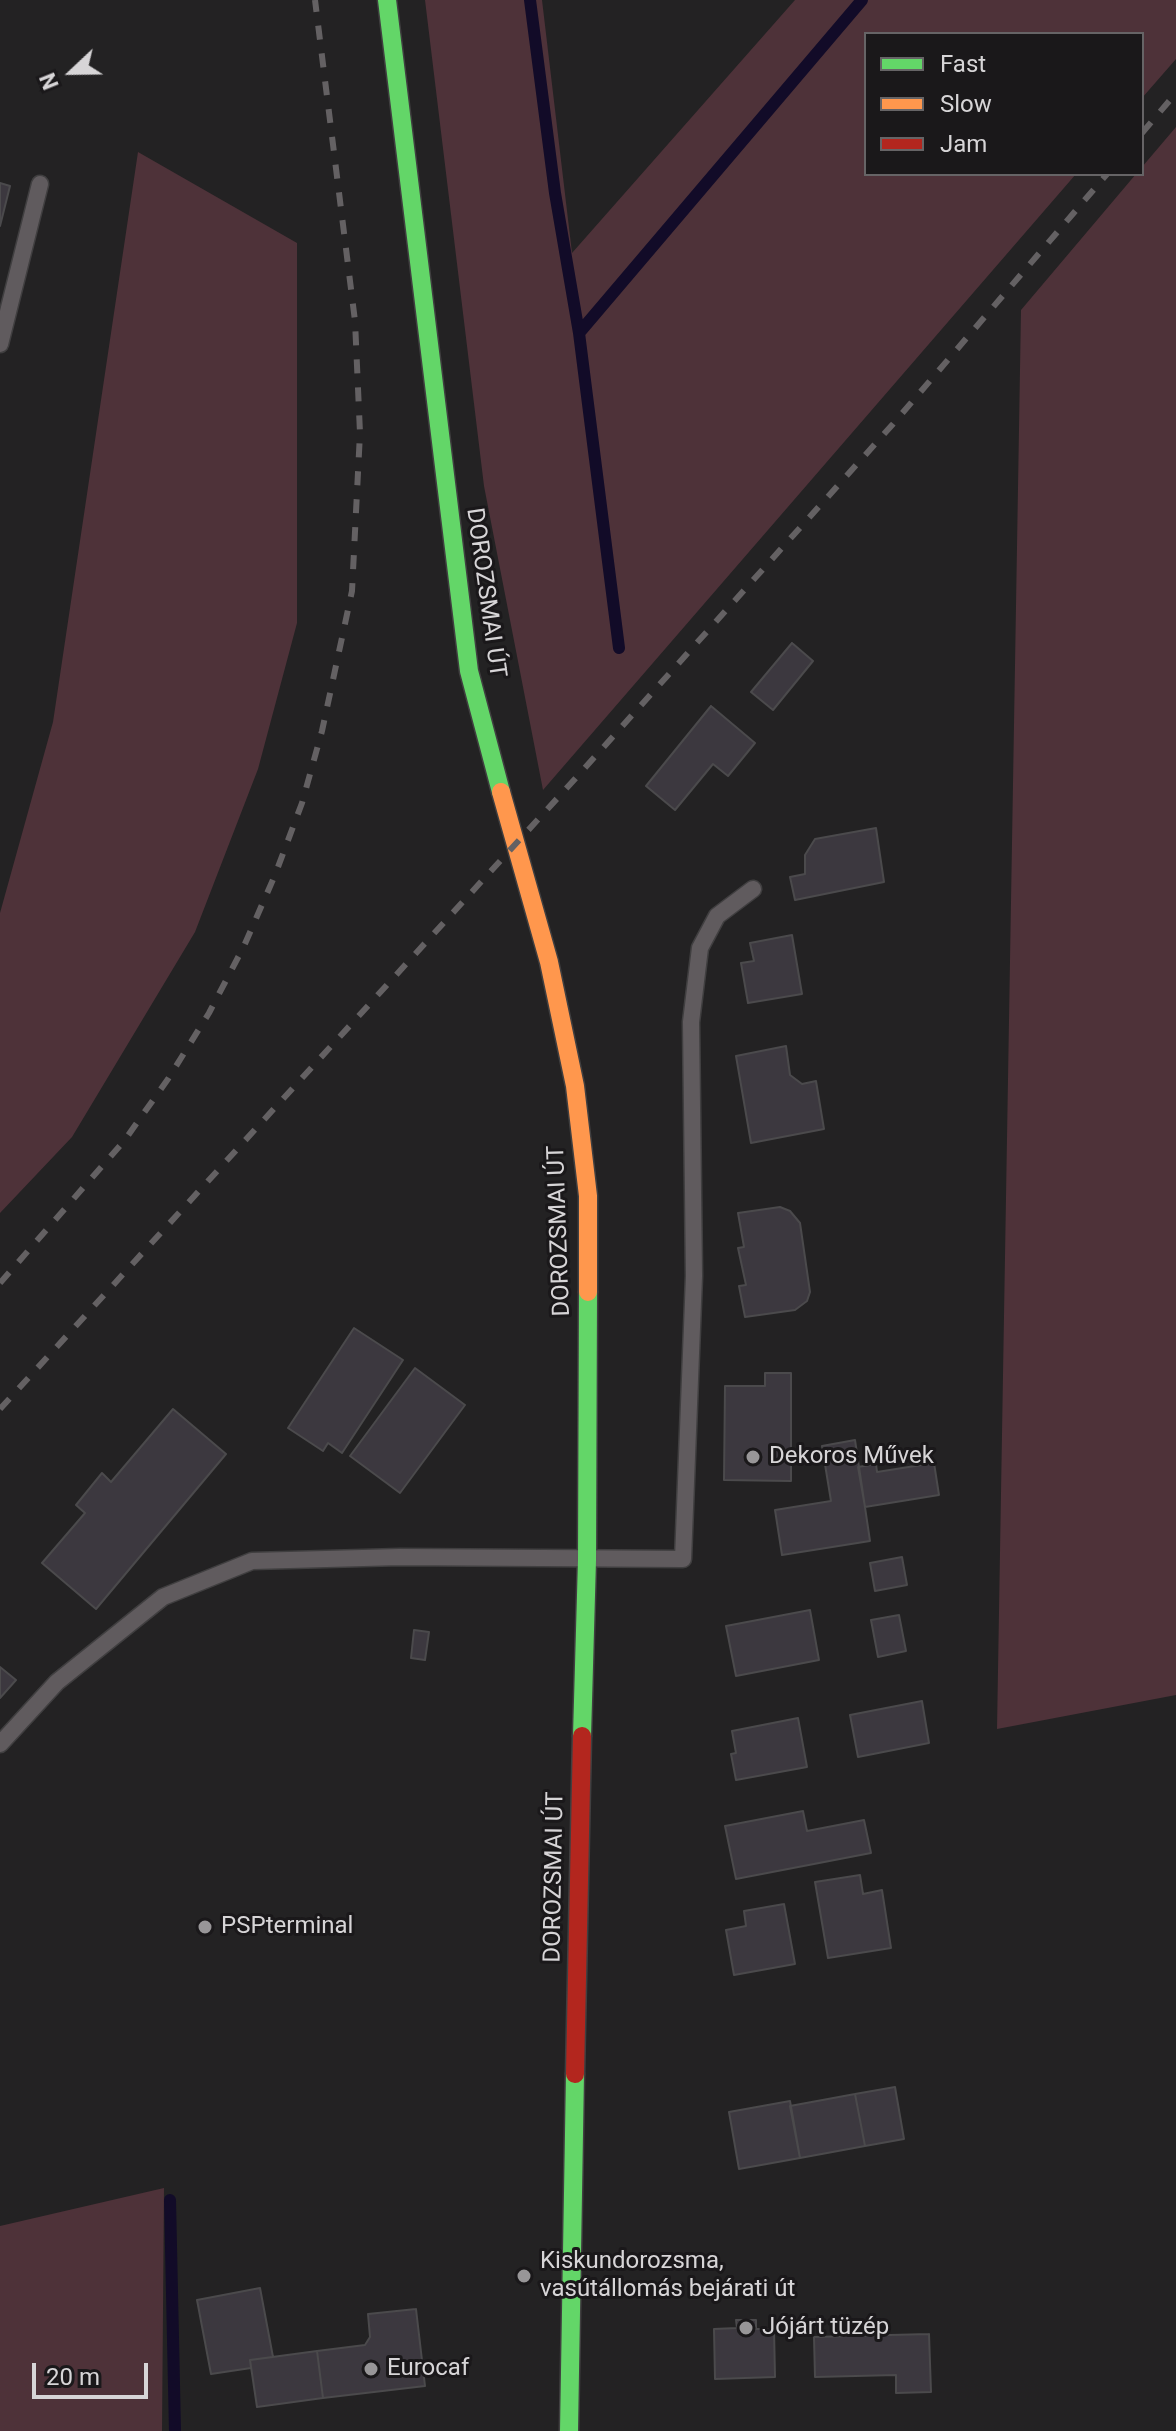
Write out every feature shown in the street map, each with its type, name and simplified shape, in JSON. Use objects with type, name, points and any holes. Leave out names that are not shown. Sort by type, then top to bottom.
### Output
[{"type":"main road","name":"DOROZSMAI ÚT","points":[[387,0],[469,671],[549,962],[575,1086],[588,1196],[587,1560],[569,2431]]},
{"type":"lane","points":[[0,344],[40,184]]},
{"type":"lane","points":[[0,1744],[57,1682],[163,1597],[252,1561],[459,1556],[683,1559],[694,1276],[691,1022],[700,948],[717,916],[753,889]]},
{"type":"shaded area","points":[[425,0],[542,0],[572,253],[795,0],[1176,0],[1176,59],[1144,96],[1144,32],[864,32],[864,176],[1074,176],[543,790],[484,486]]},
{"type":"shaded area","points":[[1176,127],[1176,1695],[997,1729],[1021,310],[1134,176],[1144,176],[1144,165]]},
{"type":"shaded area","points":[[138,152],[297,243],[297,623],[258,769],[195,932],[72,1137],[0,1213],[0,913],[53,722]]},
{"type":"shaded area","points":[[164,2188],[162,2431],[0,2431],[0,2226]]},
{"type":"building","points":[[0,183],[10,186],[0,226]]},
{"type":"building","points":[[792,643],[813,661],[773,710],[751,692]]},
{"type":"building","points":[[711,706],[755,743],[728,776],[713,764],[675,810],[646,786]]},
{"type":"building","points":[[876,828],[884,882],[795,900],[790,877],[805,874],[805,855],[815,839]]},
{"type":"building","points":[[792,935],[802,994],[748,1003],[741,963],[754,961],[750,943]]},
{"type":"building","points":[[786,1046],[790,1075],[802,1084],[816,1081],[824,1129],[751,1143],[736,1056]]},
{"type":"building","points":[[780,1207],[790,1211],[800,1223],[810,1292],[807,1301],[795,1310],[745,1317],[739,1286],[746,1285],[738,1248],[744,1247],[738,1213]]},
{"type":"building","points":[[354,1328],[403,1360],[342,1453],[328,1443],[323,1451],[288,1428]]},
{"type":"building","points":[[415,1368],[465,1405],[400,1493],[350,1456]]},
{"type":"building","points":[[765,1373],[791,1373],[791,1481],[724,1480],[725,1386],[765,1386]]},
{"type":"building","points":[[173,1409],[226,1454],[96,1609],[42,1563],[85,1513],[76,1505],[102,1473],[111,1482]]},
{"type":"building","points":[[855,1440],[870,1541],[782,1555],[775,1510],[831,1501],[822,1446]]},
{"type":"building","points":[[934,1463],[939,1495],[865,1507],[858,1467],[876,1464],[877,1472]]},
{"type":"building","points":[[902,1557],[907,1585],[875,1591],[870,1563]]},
{"type":"building","points":[[810,1610],[819,1660],[736,1676],[726,1626]]},
{"type":"building","points":[[899,1615],[906,1651],[878,1657],[871,1620]]},
{"type":"building","points":[[414,1630],[429,1632],[425,1660],[411,1658]]},
{"type":"building","points":[[0,1667],[16,1680],[0,1698]]},
{"type":"building","points":[[922,1701],[929,1743],[858,1757],[850,1715]]},
{"type":"building","points":[[798,1718],[807,1767],[736,1780],[731,1754],[736,1753],[732,1731]]},
{"type":"building","points":[[803,1811],[807,1831],[864,1820],[871,1853],[736,1879],[725,1826]]},
{"type":"building","points":[[860,1875],[863,1894],[882,1890],[891,1948],[828,1958],[815,1882]]},
{"type":"building","points":[[784,1904],[795,1964],[734,1975],[726,1930],[746,1926],[744,1911]]},
{"type":"building","points":[[895,2087],[904,2139],[865,2146],[855,2094]]},
{"type":"building","points":[[855,2094],[865,2146],[800,2158],[790,2106]]},
{"type":"building","points":[[790,2101],[800,2158],[739,2169],[729,2112]]},
{"type":"building","points":[[260,2288],[273,2357],[250,2360],[251,2368],[211,2374],[197,2300]]},
{"type":"building","name":"Eurocaf","points":[[416,2309],[425,2386],[323,2398],[317,2351],[365,2345],[370,2337],[368,2314]]},
{"type":"building","points":[[736,2320],[756,2320],[756,2329],[774,2329],[775,2377],[715,2379],[714,2329],[737,2328]]},
{"type":"building","points":[[929,2334],[931,2392],[896,2393],[896,2375],[815,2377],[814,2337]]},
{"type":"building","points":[[317,2351],[323,2398],[257,2407],[250,2360]]},
{"type":"waterway","points":[[530,0],[555,193],[579,333],[619,648]]},
{"type":"waterway","points":[[579,333],[862,0]]},
{"type":"waterway","points":[[170,2200],[175,2431]]},
{"type":"railway","points":[[0,1283],[124,1141],[209,1013],[244,946],[275,875],[302,803],[322,731],[352,591],[360,433],[355,321],[315,0]]},
{"type":"railway","points":[[1144,131],[1176,93]]},
{"type":"railway","points":[[0,1409],[574,780],[893,424],[1105,176]]},
{"type":"traffic: fast","points":[[387,0],[469,671],[501,792]]},
{"type":"traffic: fast","points":[[582,1736],[587,1560],[588,1292]]},
{"type":"traffic: fast","points":[[569,2431],[575,2074]]},
{"type":"traffic: slow","points":[[501,792],[549,962],[575,1086],[588,1196],[588,1292]]},
{"type":"traffic: jam","points":[[575,2074],[582,1736]]},
{"type":"place","name":"Dekoros Művek","points":[[753,1457]]},
{"type":"place","name":"PSPterminal","points":[[205,1927]]},
{"type":"place","name":"Kiskundorozsma, vasútállomás bejárati út","points":[[524,2276]]},
{"type":"place","name":"Jójárt tüzép","points":[[746,2328]]},
{"type":"place","name":"Eurocaf","points":[[371,2369]]}]
